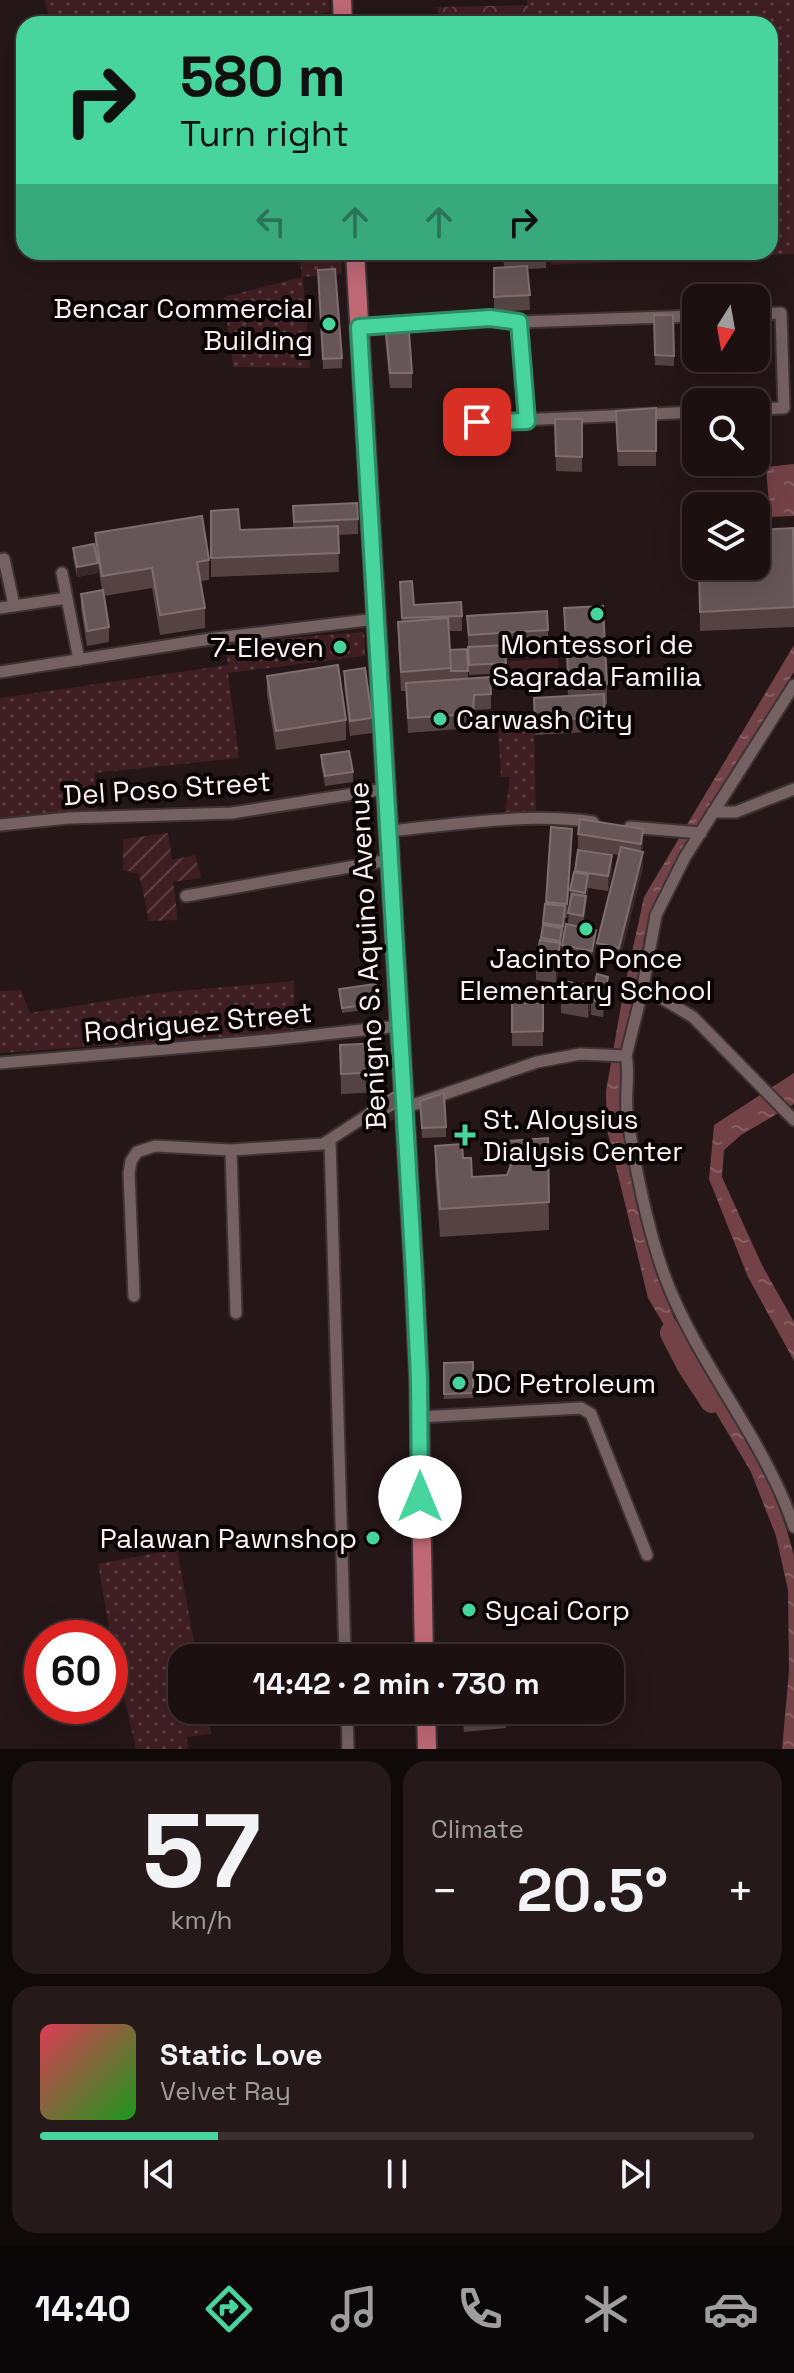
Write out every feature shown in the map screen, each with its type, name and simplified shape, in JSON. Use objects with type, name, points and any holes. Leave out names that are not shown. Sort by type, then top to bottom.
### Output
[{"type":"main road","name":"Benigno S. Aquino Avenue","points":[[355,260],[414,1273],[424,1644]]},
{"type":"main road","points":[[426,1724],[427,1749]]},
{"type":"street","points":[[770,313],[781,313],[784,408],[770,408]]},
{"type":"street","points":[[359,327],[490,318],[519,322],[682,316]]},
{"type":"street","points":[[519,322],[527,421]]},
{"type":"street","points":[[477,422],[682,413]]},
{"type":"street","points":[[0,560],[4,559],[14,605]]},
{"type":"street","points":[[62,573],[79,660]]},
{"type":"street","points":[[0,608],[67,598]]},
{"type":"street","points":[[0,672],[216,638],[376,619]]},
{"type":"street","points":[[794,685],[685,857],[656,915],[626,1056],[629,1066],[626,1106],[629,1127],[665,1278],[682,1315],[755,1442],[794,1527]]},
{"type":"street","name":"Del Poso Street","points":[[0,825],[69,818],[232,813],[385,789]]},
{"type":"street","points":[[713,812],[736,812],[794,789]]},
{"type":"street","points":[[388,831],[524,819],[575,819],[701,833]]},
{"type":"street","points":[[186,896],[389,860]]},
{"type":"street","points":[[643,987],[693,1017],[794,1120]]},
{"type":"street","name":"Rodriguez Street","points":[[0,1063],[399,1026]]},
{"type":"street","points":[[134,1296],[129,1173],[131,1161],[137,1152],[155,1146],[231,1150],[315,1146],[404,1099],[537,1062],[580,1054],[626,1056]]},
{"type":"street","points":[[330,1140],[345,1644]]},
{"type":"street","points":[[231,1150],[236,1313]]},
{"type":"street","points":[[420,1417],[581,1408],[591,1414],[647,1555]]},
{"type":"street","points":[[347,1724],[348,1749]]},
{"type":"green space","points":[[44,0],[329,0],[330,12],[306,16],[49,16]]},
{"type":"green space","points":[[527,0],[794,0],[794,254],[778,255],[778,16],[528,16]]},
{"type":"green space","points":[[528,5],[529,16],[439,16],[437,7]]},
{"type":"green space","points":[[300,260],[341,260],[342,274],[303,277],[310,368],[233,367],[224,297],[302,277]]},
{"type":"green space","points":[[551,260],[661,260],[551,265]]},
{"type":"green space","points":[[364,632],[365,656],[228,673],[239,758],[95,773],[97,811],[0,821],[0,698],[228,665],[225,643]]},
{"type":"green space","points":[[558,658],[559,682],[510,685],[508,661]]},
{"type":"green space","points":[[534,726],[536,814],[505,815],[510,777],[501,777],[498,728]]},
{"type":"green space","points":[[168,833],[172,860],[195,855],[201,878],[173,882],[178,920],[149,921],[139,874],[123,870],[123,839]]},
{"type":"green space","points":[[294,981],[294,1032],[0,1053],[0,991],[21,990],[30,1013],[157,993]]},
{"type":"green space","points":[[177,1549],[194,1644],[168,1644],[168,1724],[209,1724],[211,1734],[187,1737],[188,1749],[136,1749],[128,1714],[128,1620],[108,1620],[98,1564]]},
{"type":"water","points":[[794,464],[794,516],[770,517],[767,476],[770,476],[770,467]]},
{"type":"water","points":[[794,645],[794,672],[674,864],[656,901],[644,938],[637,989],[622,1050],[622,1129],[654,1267],[674,1318],[727,1403],[759,1462],[785,1524],[794,1556],[794,1749],[782,1749],[789,1671],[788,1590],[776,1536],[751,1472],[648,1298],[607,1130],[606,1091],[644,897]]},
{"type":"water","points":[[794,1073],[794,1104],[741,1135],[724,1150],[722,1177],[762,1265],[794,1322],[794,1361],[748,1277],[709,1179],[714,1125]]},
{"type":"building","points":[[527,266],[530,295],[494,297],[494,268]]},
{"type":"building","name":"Bencar Commercial Building","points":[[335,269],[342,358],[323,359],[318,270]]},
{"type":"building","points":[[654,315],[673,315],[674,356],[655,355]]},
{"type":"building","points":[[408,319],[412,373],[390,373],[385,322]]},
{"type":"building","points":[[656,408],[656,451],[618,451],[616,411]]},
{"type":"building","points":[[555,419],[582,419],[582,457],[556,456]]},
{"type":"building","points":[[357,503],[358,519],[294,522],[293,506]]},
{"type":"building","points":[[238,509],[240,530],[338,526],[339,553],[211,558],[211,511]]},
{"type":"building","points":[[202,516],[209,560],[197,562],[205,608],[160,615],[152,568],[102,576],[95,533]]},
{"type":"building","points":[[793,528],[794,607],[700,612],[699,580],[770,580],[770,529]]},
{"type":"building","points":[[94,544],[98,563],[77,567],[73,548]]},
{"type":"building","points":[[412,581],[414,605],[461,602],[462,616],[402,618],[400,582]]},
{"type":"building","points":[[103,590],[109,627],[87,631],[81,594]]},
{"type":"building","points":[[603,606],[607,684],[569,686],[564,608]]},
{"type":"building","points":[[547,611],[548,630],[469,635],[467,616]]},
{"type":"building","points":[[448,618],[451,668],[401,672],[398,622]]},
{"type":"building","points":[[505,645],[506,663],[469,665],[468,647]]},
{"type":"building","points":[[467,649],[468,671],[451,671],[450,650]]},
{"type":"building","points":[[338,665],[346,720],[276,731],[267,676]]},
{"type":"building","points":[[365,668],[372,718],[350,721],[344,671]]},
{"type":"building","points":[[490,677],[491,694],[474,695],[473,714],[408,718],[406,683]]},
{"type":"building","points":[[604,694],[605,717],[535,721],[534,698]]},
{"type":"building","points":[[349,751],[353,772],[325,776],[321,755]]},
{"type":"building","points":[[580,819],[643,829],[641,844],[578,834]]},
{"type":"building","points":[[551,827],[572,829],[567,904],[546,902]]},
{"type":"building","points":[[621,847],[643,852],[619,948],[597,943]]},
{"type":"building","points":[[578,850],[612,855],[608,876],[575,871]]},
{"type":"building","points":[[574,872],[588,875],[585,893],[570,890]]},
{"type":"building","points":[[572,894],[586,896],[583,916],[568,913]]},
{"type":"building","points":[[545,904],[565,906],[563,926],[543,923]]},
{"type":"building","points":[[566,924],[596,930],[592,951],[562,945]]},
{"type":"building","points":[[543,925],[562,928],[560,941],[541,938]]},
{"type":"building","points":[[540,940],[560,943],[556,968],[536,965]]},
{"type":"building","points":[[597,974],[608,977],[603,1002],[591,1000]]},
{"type":"building","points":[[564,981],[591,986],[588,1003],[561,998]]},
{"type":"building","points":[[376,984],[378,1003],[342,1008],[339,989]]},
{"type":"building","points":[[512,1003],[543,1003],[543,1031],[512,1032]]},
{"type":"building","points":[[382,1043],[383,1072],[341,1074],[340,1045]]},
{"type":"building","points":[[394,1092],[398,1106],[374,1121],[367,1109]]},
{"type":"building","points":[[444,1093],[446,1127],[422,1128],[420,1101]]},
{"type":"building","points":[[548,1138],[549,1202],[440,1209],[435,1146],[462,1144],[463,1158],[471,1158],[472,1177],[507,1175],[511,1165],[509,1141]]},
{"type":"building","name":"DC Petroleum","points":[[473,1362],[473,1393],[444,1394],[444,1363]]},
{"type":"waterway","points":[[672,1333],[712,1401]]},
{"type":"place","name":"Bencar Commercial Building","points":[[329,324]]},
{"type":"place","name":"Montessori de Sagrada Familia","points":[[597,614]]},
{"type":"place","name":"7-Eleven","points":[[340,647]]},
{"type":"place","name":"Carwash City","points":[[440,719]]},
{"type":"place","name":"Jacinto Ponce Elementary School","points":[[586,929]]},
{"type":"place","name":"St. Aloysius Dialysis Center","points":[[465,1135]]},
{"type":"place","name":"DC Petroleum","points":[[459,1383]]},
{"type":"place","name":"Palawan Pawnshop","points":[[373,1538]]},
{"type":"place","name":"Sycai Corp","points":[[469,1610]]},
{"type":"route","points":[[420,1497],[414,1273],[359,327],[490,318],[519,322],[527,421],[477,422]]}]
